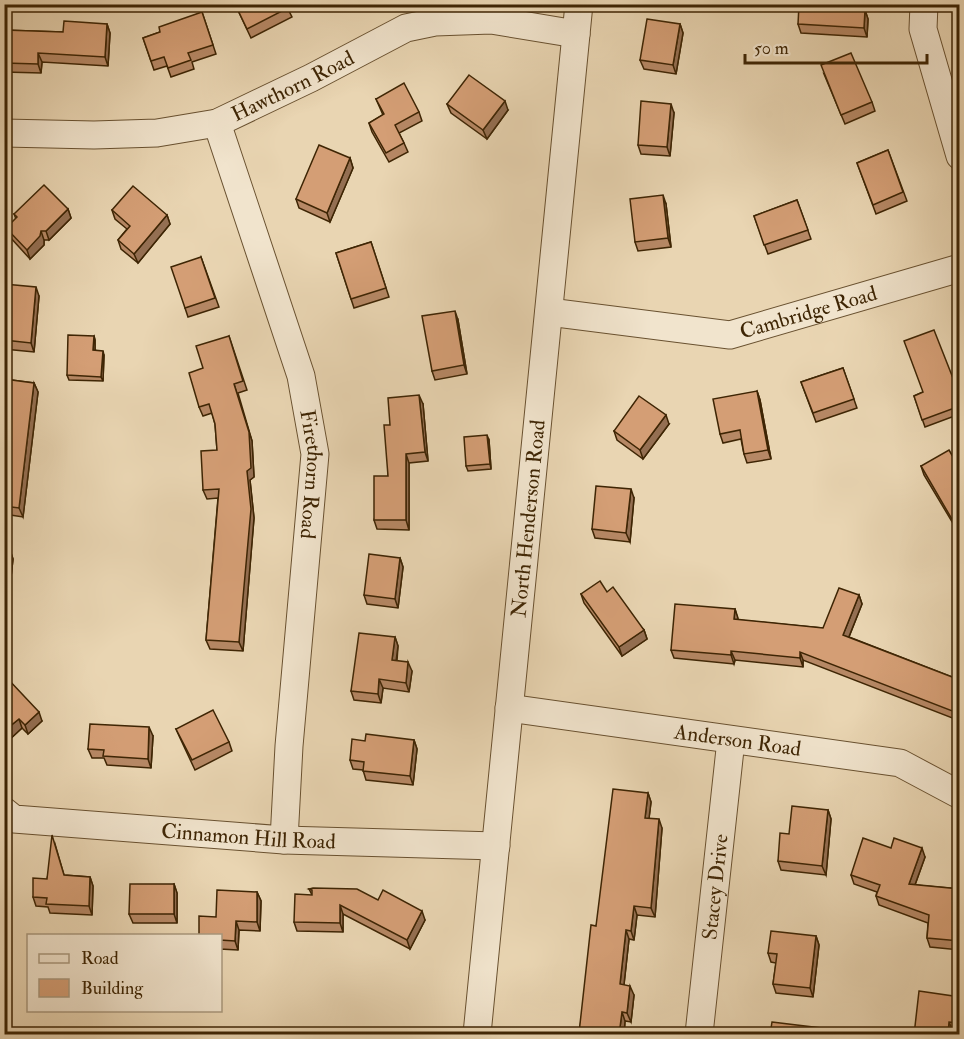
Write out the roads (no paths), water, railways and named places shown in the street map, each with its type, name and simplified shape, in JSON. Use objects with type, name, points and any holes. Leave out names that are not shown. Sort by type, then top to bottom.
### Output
[{"type":"street","name":"North Henderson Road","points":[[477,1035],[579,4]]},
{"type":"street","points":[[924,4],[923,29],[960,156]]},
{"type":"street","name":"Hawthorn Road","points":[[4,133],[94,135],[157,133],[217,123],[311,78],[406,28],[435,22],[491,20],[576,34]]},
{"type":"street","name":"Firethorn Road","points":[[217,123],[301,376],[315,454],[289,746],[284,840]]},
{"type":"street","name":"Cambridge Road","points":[[549,312],[730,334],[960,268]]},
{"type":"street","name":"Anderson Road","points":[[509,708],[900,763],[960,795]]},
{"type":"street","name":"Stacey Drive","points":[[699,1035],[730,740]]},
{"type":"street","name":"Cinnamon Hill Road","points":[[4,811],[14,819],[284,840],[496,846]]}]
